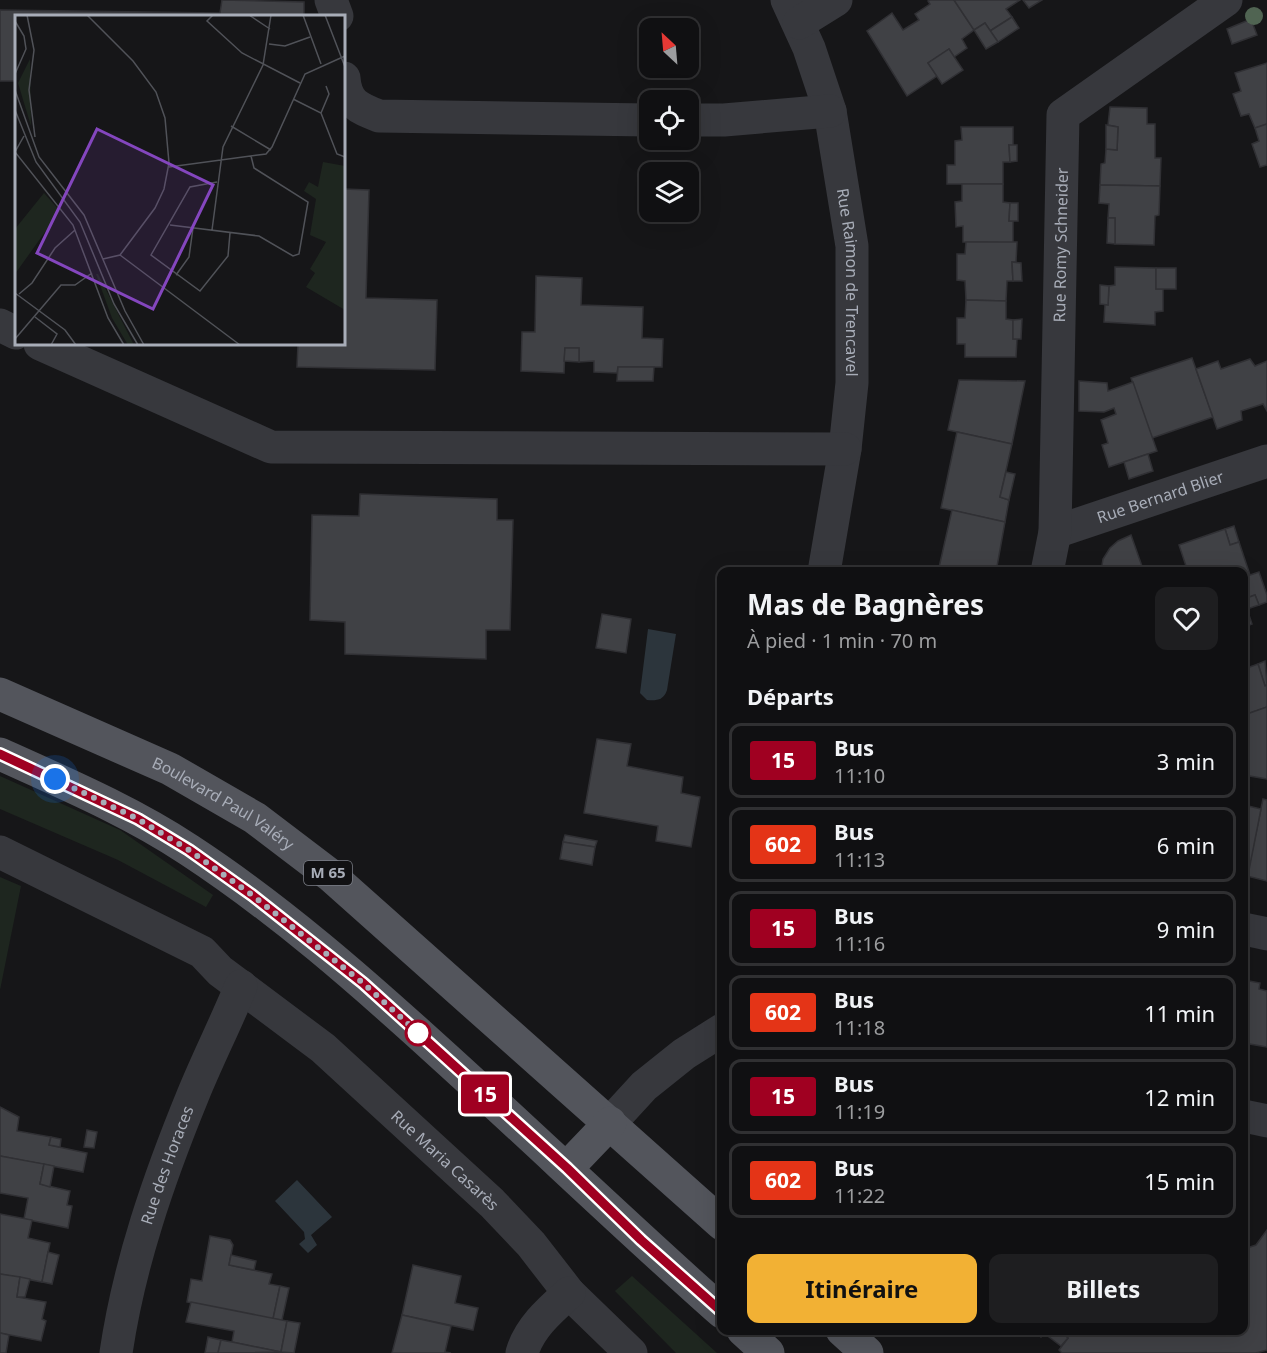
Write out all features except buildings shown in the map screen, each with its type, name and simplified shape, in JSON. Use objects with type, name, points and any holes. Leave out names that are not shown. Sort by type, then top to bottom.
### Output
[{"type":"main road","name":"Boulevard Paul Valéry","points":[[0,694],[170,769],[255,818],[330,874],[610,1123]]},
{"type":"main road","points":[[0,754],[138,819],[189,850],[252,895],[363,983],[717,1308]]},
{"type":"main road","points":[[567,1168],[610,1123]]},
{"type":"main road","name":"M 65","points":[[610,1123],[717,1219]]},
{"type":"main road","points":[[748,1335],[768,1353]]},
{"type":"main road","points":[[847,1335],[867,1353]]},
{"type":"street","points":[[331,0],[337,15]]},
{"type":"street","points":[[793,12],[836,0]]},
{"type":"street","name":"Rue Romy Schneider","points":[[1048,567],[1054,532],[1063,115],[1226,0]]},
{"type":"street","name":"Rue Raimon de Trencavel","points":[[793,12],[830,111],[852,246],[852,383],[845,449],[825,567]]},
{"type":"street","points":[[345,87],[356,108],[379,116],[639,120]]},
{"type":"street","points":[[699,120],[830,111]]},
{"type":"street","points":[[0,325],[15,332]]},
{"type":"street","points":[[42,345],[271,447],[845,449]]},
{"type":"street","name":"Rue Bernard Blier","points":[[1054,532],[1267,463]]},
{"type":"street","points":[[0,852],[202,952],[220,971],[241,986]]},
{"type":"street","points":[[1248,930],[1267,934]]},
{"type":"street","name":"Rue Maria Casarès","points":[[241,986],[323,1048],[492,1203],[531,1244],[569,1293],[631,1353]]},
{"type":"street","name":"Rue des Horaces","points":[[117,1353],[141,1237],[194,1093],[241,986]]},
{"type":"street","points":[[610,1123],[644,1086],[684,1054],[717,1033]]},
{"type":"street","points":[[1248,1117],[1267,1121]]},
{"type":"street","points":[[522,1353],[525,1343],[546,1313],[569,1293]]},
{"type":"shaded area","points":[[648,629],[676,634],[666,693],[662,698],[654,700],[647,700],[640,693]]},
{"type":"shaded area","points":[[0,776],[120,830],[213,895],[206,907],[118,860],[0,809]]},
{"type":"shaded area","points":[[0,877],[21,886],[0,990]]},
{"type":"shaded area","points":[[297,1180],[332,1217],[311,1235],[317,1245],[308,1253],[299,1244],[305,1239],[304,1232],[275,1201]]},
{"type":"shaded area","points":[[632,1276],[717,1353],[676,1353],[615,1291]]},
{"type":"bus line","name":"15","points":[[0,754],[138,819],[189,850],[252,895],[363,983],[717,1308]]},
{"type":"route","points":[[55,779],[138,819],[189,850],[252,895],[363,983],[418,1033]]}]
